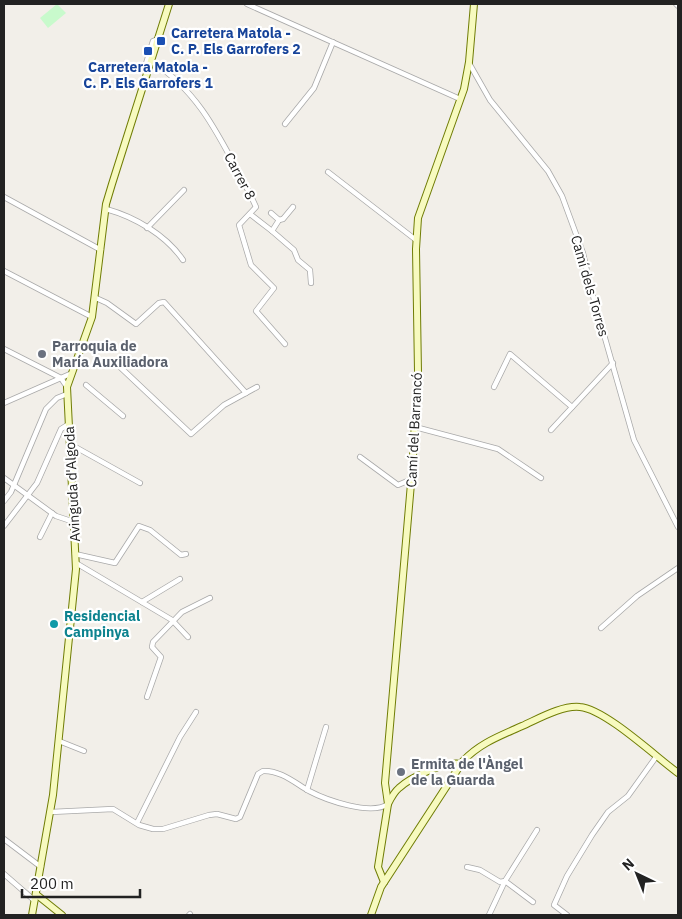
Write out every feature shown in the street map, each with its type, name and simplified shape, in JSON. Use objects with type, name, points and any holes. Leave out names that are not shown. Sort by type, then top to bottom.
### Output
[{"type":"street","name":"Avinguda d'Algoda","points":[[32,915],[51,812],[76,563],[67,387],[70,374],[92,317],[96,298],[106,209],[112,184],[169,4]]},
{"type":"street","points":[[248,4],[460,98]]},
{"type":"street","name":"Camí del Barrancó","points":[[385,877],[379,872],[388,804],[385,783],[412,479],[418,372],[416,240],[418,218],[460,98],[469,62],[474,4]]},
{"type":"street","points":[[144,70],[153,41],[158,39]]},
{"type":"street","points":[[285,124],[314,88],[333,42]]},
{"type":"street","name":"Carrer 8","points":[[151,61],[173,75],[204,110],[250,194],[256,207],[239,224],[251,264],[274,288],[256,311],[285,344]]},
{"type":"street","name":"Camí dels Torres","points":[[469,62],[490,100],[548,171],[562,196],[583,253],[590,289],[634,440],[678,527]]},
{"type":"street","points":[[328,172],[416,240]]},
{"type":"street","points":[[147,228],[184,190]]},
{"type":"street","points":[[4,197],[101,250]]},
{"type":"street","points":[[272,231],[279,220],[283,219],[293,207]]},
{"type":"street","points":[[106,209],[147,228],[167,240],[183,260]]},
{"type":"street","points":[[270,213],[279,220]]},
{"type":"street","points":[[250,214],[294,250],[298,260],[310,270],[311,284]]},
{"type":"street","points":[[4,271],[92,317]]},
{"type":"street","points":[[96,298],[107,303],[136,324],[159,303],[164,302],[246,393]]},
{"type":"street","points":[[4,348],[61,378],[67,387]]},
{"type":"street","points":[[494,387],[510,354],[572,407]]},
{"type":"street","points":[[551,430],[613,363]]},
{"type":"street","points":[[120,367],[191,434],[224,405],[257,386]]},
{"type":"street","points":[[4,402],[70,374]]},
{"type":"street","points":[[86,385],[122,416]]},
{"type":"street","points":[[4,501],[13,486],[46,409],[57,398],[67,394]]},
{"type":"street","points":[[4,526],[43,473],[61,430],[69,424]]},
{"type":"street","points":[[415,427],[498,449],[541,478]]},
{"type":"street","points":[[70,444],[140,483]]},
{"type":"street","points":[[360,457],[398,485],[412,479]]},
{"type":"street","points":[[4,478],[27,497],[61,519],[74,522]]},
{"type":"street","points":[[40,537],[52,513]]},
{"type":"street","points":[[75,554],[115,563],[139,526],[150,530],[181,555],[186,554]]},
{"type":"street","points":[[76,563],[172,620],[188,637]]},
{"type":"street","points":[[601,628],[637,596],[678,568]]},
{"type":"street","points":[[142,602],[180,579]]},
{"type":"street","points":[[147,697],[160,657],[152,644],[172,620],[182,612],[210,598]]},
{"type":"street","points":[[382,895],[385,877],[393,868],[455,768],[481,745],[537,719],[568,708],[580,707],[599,712],[678,773]]},
{"type":"street","points":[[137,823],[180,737],[196,712]]},
{"type":"street","points":[[307,790],[326,727]]},
{"type":"street","points":[[451,785],[455,768],[477,750],[502,736]]},
{"type":"street","points":[[59,741],[84,751]]},
{"type":"street","points":[[372,915],[382,895],[451,785],[469,760],[484,747]]},
{"type":"street","points":[[567,915],[554,905],[567,876],[608,812],[628,796],[656,757]]},
{"type":"street","points":[[51,812],[113,809],[137,823],[153,829],[163,829],[217,814],[236,819],[240,817],[258,774],[263,770],[296,782],[307,790],[351,806],[377,809],[388,804],[399,787],[441,766],[455,768]]},
{"type":"street","points":[[489,915],[504,881],[537,830]]},
{"type":"street","points":[[4,839],[40,867]]},
{"type":"street","points":[[372,915],[385,877],[413,844]]},
{"type":"street","points":[[381,865],[393,868]]},
{"type":"street","points":[[467,867],[480,870],[500,882],[504,881],[533,902]]},
{"type":"street","points":[[4,874],[62,915]]},
{"type":"green space","points":[[57,4],[66,13],[48,28],[40,18]]},
{"type":"place","name":"Carretera Matola - C. P. Els Garrofers 2","points":[[161,41]]},
{"type":"place","name":"Carretera Matola - C. P. Els Garrofers 1","points":[[148,51]]},
{"type":"place","name":"Parroquia de María Auxiliadora","points":[[42,354]]},
{"type":"place","name":"Residencial Campinya","points":[[54,624]]},
{"type":"place","name":"Ermita de l'Àngel de la Guarda","points":[[401,772]]}]
